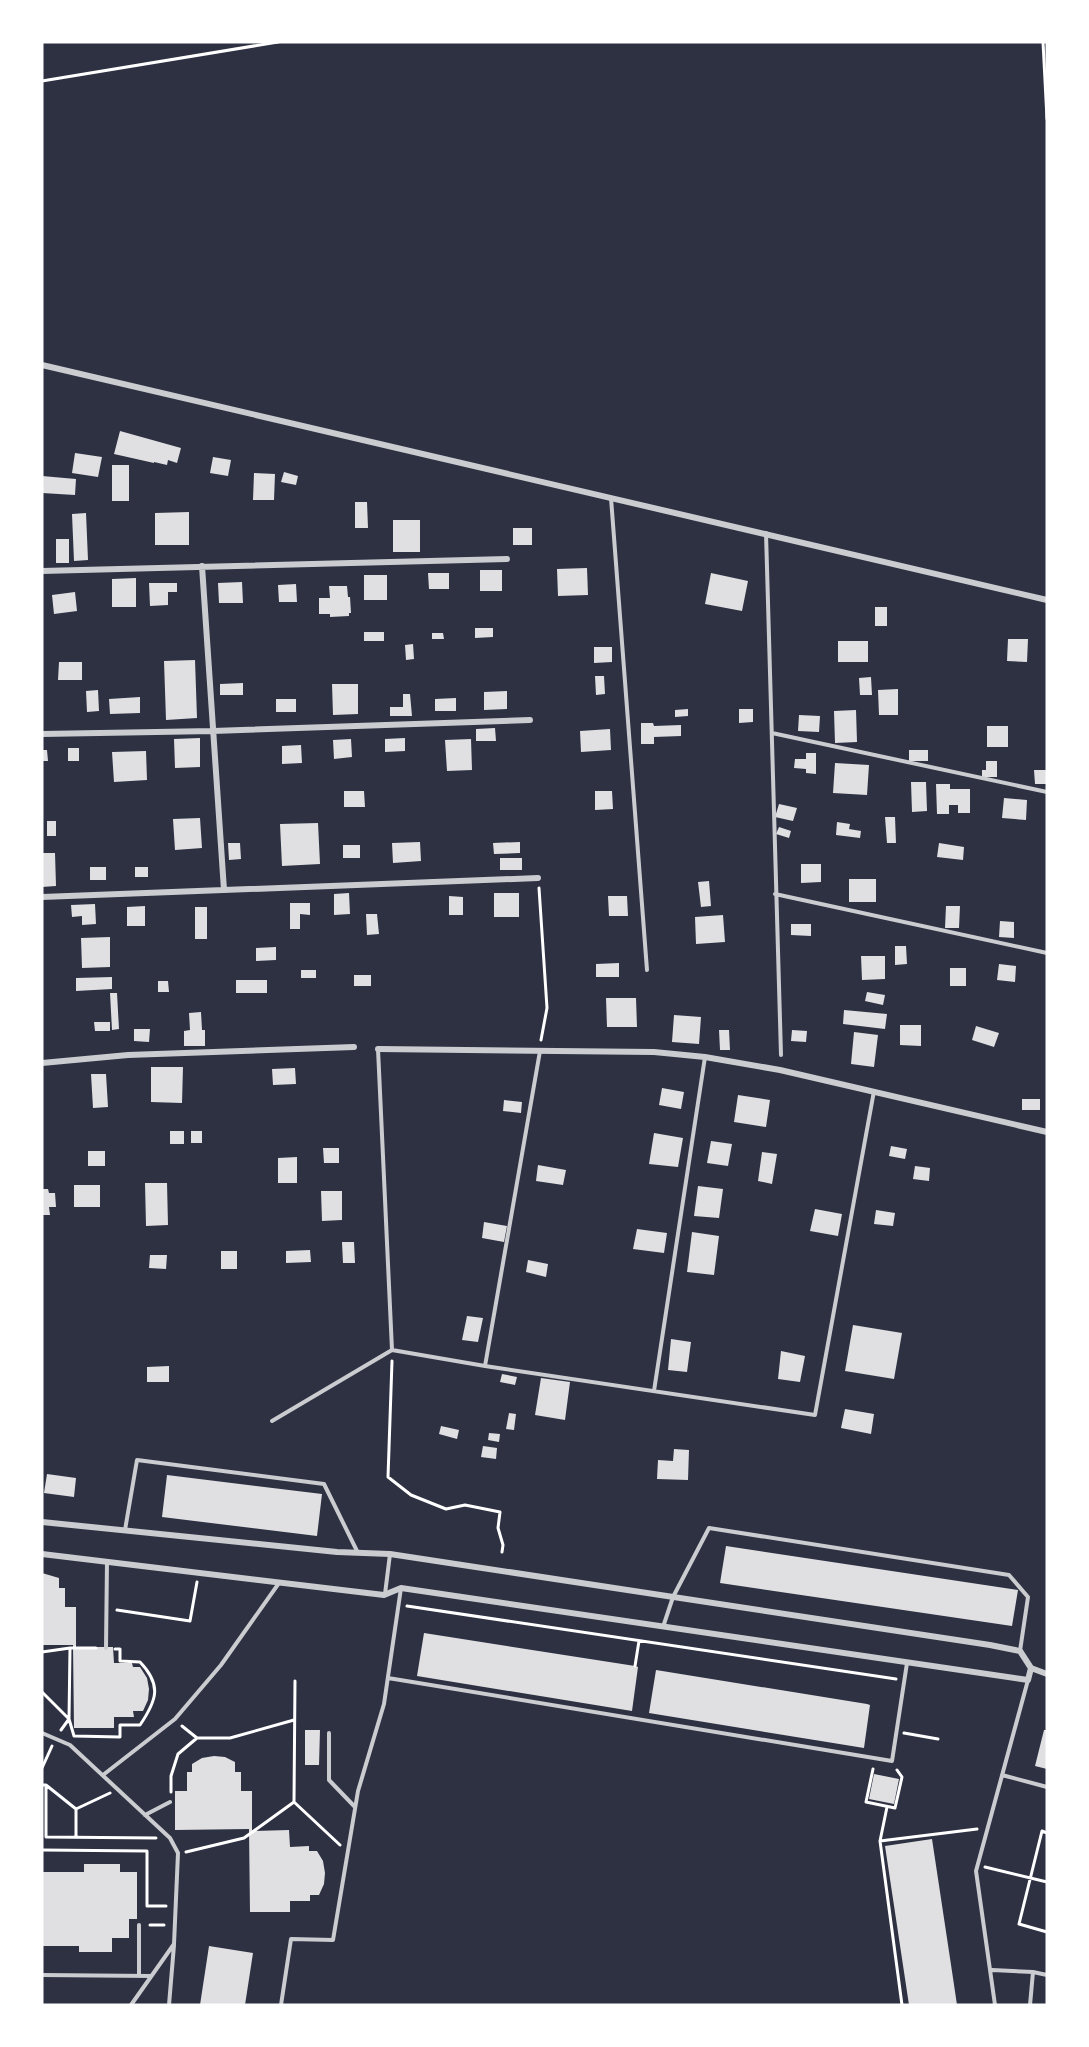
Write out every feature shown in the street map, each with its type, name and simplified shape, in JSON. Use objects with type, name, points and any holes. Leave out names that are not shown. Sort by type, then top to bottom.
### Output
[{"type":"street","points":[[42,365],[1047,600]]},
{"type":"street","points":[[42,571],[507,559]]},
{"type":"street","points":[[202,566],[224,890]]},
{"type":"street","points":[[42,734],[530,720]]},
{"type":"street","points":[[42,897],[538,878]]},
{"type":"street","points":[[42,1063],[128,1055],[354,1047]]},
{"type":"street","points":[[378,1049],[654,1052],[705,1058],[770,1068],[874,1090],[1047,1132]]},
{"type":"street","points":[[42,1522],[358,1553],[390,1554],[1020,1651],[1031,1668],[1047,1674]]},
{"type":"street","points":[[42,1554],[384,1595],[401,1588],[1028,1680],[1031,1668]]},
{"type":"lane","points":[[610,497],[647,970]]},
{"type":"lane","points":[[766,533],[781,1055]]},
{"type":"lane","points":[[772,733],[1047,792]]},
{"type":"lane","points":[[775,894],[1047,952]]},
{"type":"lane","points":[[378,1049],[392,1350]]},
{"type":"lane","points":[[485,1366],[540,1050]]},
{"type":"lane","points":[[654,1391],[705,1058]]},
{"type":"lane","points":[[272,1420],[392,1350],[815,1415],[874,1090]]},
{"type":"lane","points":[[126,1530],[137,1460],[324,1484],[358,1553]]},
{"type":"lane","points":[[663,1627],[673,1597],[709,1528],[1008,1575],[1028,1598],[1020,1651]]},
{"type":"lane","points":[[384,1595],[390,1554]]},
{"type":"lane","points":[[106,1648],[107,1562]]},
{"type":"lane","points":[[103,1775],[175,1719],[220,1665],[280,1582]]},
{"type":"lane","points":[[281,2005],[291,1939],[333,1940],[358,1791],[384,1704],[401,1588]]},
{"type":"lane","points":[[388,1678],[892,1761],[907,1663]]},
{"type":"lane","points":[[995,2005],[992,1970],[976,1871],[1028,1680]]},
{"type":"lane","points":[[42,1733],[70,1745],[170,1838],[178,1853],[169,2005]]},
{"type":"lane","points":[[329,1733],[329,1780],[355,1808]]},
{"type":"lane","points":[[1002,1775],[1047,1787]]},
{"type":"lane","points":[[145,1815],[171,1802]]},
{"type":"lane","points":[[138,1925],[139,1976]]},
{"type":"lane","points":[[131,2005],[174,1944]]},
{"type":"lane","points":[[992,1970],[1034,1972],[1047,1975]]},
{"type":"lane","points":[[1030,2005],[1034,1972]]},
{"type":"lane","points":[[42,1975],[152,1976]]},
{"type":"path","points":[[42,81],[278,42]]},
{"type":"path","points":[[1043,42],[1047,119]]},
{"type":"path","points":[[538,878],[547,1008],[540,1050]]},
{"type":"path","points":[[392,1350],[388,1477],[411,1495],[446,1509],[465,1505],[500,1512],[498,1528],[503,1545],[502,1552]]},
{"type":"path","points":[[106,1608],[190,1621],[198,1572]]},
{"type":"path","points":[[399,1605],[904,1680]]},
{"type":"path","points":[[635,1666],[641,1623]]},
{"type":"path","points":[[42,1652],[70,1648],[120,1649],[120,1661],[140,1662],[152,1675],[155,1690],[153,1707],[140,1725],[120,1725],[120,1737],[74,1736],[69,1719],[70,1648]]},
{"type":"path","points":[[295,1681],[294,1802],[347,1851]]},
{"type":"path","points":[[42,1692],[69,1719]]},
{"type":"path","points":[[175,1719],[197,1738]]},
{"type":"path","points":[[171,1802],[171,1776],[178,1754],[197,1738],[230,1738],[294,1720]]},
{"type":"path","points":[[896,1731],[938,1739]]},
{"type":"path","points":[[42,1768],[55,1739]]},
{"type":"path","points":[[876,1758],[866,1802],[895,1808],[902,1777],[892,1761]]},
{"type":"path","points":[[44,1785],[76,1809]]},
{"type":"path","points":[[44,1785],[46,1837],[170,1838]]},
{"type":"path","points":[[76,1809],[118,1789]]},
{"type":"path","points":[[178,1853],[244,1838],[294,1802]]},
{"type":"path","points":[[887,1807],[880,1840],[902,2005]]},
{"type":"path","points":[[76,1809],[76,1838]]},
{"type":"path","points":[[880,1840],[988,1828]]},
{"type":"path","points":[[1047,1833],[1042,1832],[1019,1924],[1047,1932]]},
{"type":"path","points":[[42,1850],[147,1851],[147,1906],[176,1906]]},
{"type":"path","points":[[978,1865],[1047,1882]]},
{"type":"path","points":[[138,1925],[175,1925]]},
{"type":"building","points":[[120,431],[181,448],[177,463],[168,460],[167,465],[114,454]]},
{"type":"building","points":[[75,453],[102,457],[98,477],[72,473]]},
{"type":"building","points":[[213,457],[231,460],[228,476],[210,473]]},
{"type":"building","points":[[112,465],[129,465],[129,501],[112,501]]},
{"type":"building","points":[[284,472],[298,476],[296,485],[281,482]]},
{"type":"building","points":[[254,473],[275,474],[274,500],[253,500]]},
{"type":"building","points":[[42,476],[76,479],[75,495],[42,493]]},
{"type":"building","points":[[355,502],[367,502],[368,528],[355,528]]},
{"type":"building","points":[[189,512],[189,545],[155,545],[155,513]]},
{"type":"building","points":[[86,513],[88,560],[74,561],[72,514]]},
{"type":"building","points":[[393,520],[420,520],[420,552],[393,552]]},
{"type":"building","points":[[513,528],[532,528],[532,545],[513,545]]},
{"type":"building","points":[[56,539],[69,539],[69,563],[56,563]]},
{"type":"building","points":[[587,568],[588,595],[558,596],[557,569]]},
{"type":"building","points":[[480,570],[502,570],[502,591],[480,591]]},
{"type":"building","points":[[428,573],[449,573],[449,589],[429,589]]},
{"type":"building","points":[[711,573],[748,581],[742,611],[705,604]]},
{"type":"building","points":[[364,575],[387,575],[387,600],[364,600]]},
{"type":"building","points":[[136,578],[136,607],[112,607],[112,579]]},
{"type":"building","points":[[242,582],[243,603],[219,603],[218,583]]},
{"type":"building","points":[[149,583],[177,583],[177,592],[168,592],[168,605],[150,606]]},
{"type":"building","points":[[296,584],[297,602],[279,602],[278,585]]},
{"type":"building","points":[[329,586],[347,586],[348,597],[350,597],[351,613],[349,616],[330,617],[330,614],[319,614],[319,598],[330,598]]},
{"type":"building","points":[[75,592],[77,611],[54,614],[52,595]]},
{"type":"building","points":[[875,607],[887,607],[887,626],[875,626]]},
{"type":"building","points":[[475,628],[493,628],[493,637],[475,638]]},
{"type":"building","points":[[364,632],[384,632],[384,641],[364,641]]},
{"type":"building","points":[[432,633],[443,633],[444,639],[432,639]]},
{"type":"building","points":[[1008,639],[1028,639],[1027,662],[1007,661]]},
{"type":"building","points":[[838,641],[868,641],[868,662],[838,662]]},
{"type":"building","points":[[413,644],[414,659],[406,660],[405,645]]},
{"type":"building","points":[[594,647],[612,647],[612,662],[594,663]]},
{"type":"building","points":[[195,660],[197,718],[166,720],[164,661]]},
{"type":"building","points":[[59,662],[82,662],[82,680],[58,680]]},
{"type":"building","points":[[595,676],[604,676],[605,694],[596,695]]},
{"type":"building","points":[[871,677],[872,695],[860,695],[859,678]]},
{"type":"building","points":[[243,683],[243,695],[220,695],[220,684]]},
{"type":"building","points":[[332,684],[358,684],[358,714],[333,715]]},
{"type":"building","points":[[898,689],[898,715],[879,715],[878,690]]},
{"type":"building","points":[[98,690],[99,711],[87,712],[86,691]]},
{"type":"building","points":[[507,691],[507,709],[484,710],[484,692]]},
{"type":"building","points":[[403,694],[410,694],[412,716],[390,716],[390,707],[403,707]]},
{"type":"building","points":[[140,697],[140,713],[110,714],[109,699]]},
{"type":"building","points":[[456,698],[456,711],[435,711],[435,699]]},
{"type":"building","points":[[276,699],[296,699],[296,712],[276,712]]},
{"type":"building","points":[[688,709],[688,716],[675,717],[675,710]]},
{"type":"building","points":[[739,709],[753,709],[753,722],[739,723]]},
{"type":"building","points":[[856,710],[857,742],[835,743],[834,711]]},
{"type":"building","points":[[799,715],[820,716],[819,732],[798,731]]},
{"type":"building","points":[[641,723],[653,723],[654,726],[681,725],[681,736],[654,737],[654,744],[641,744]]},
{"type":"building","points":[[987,726],[1008,726],[1008,747],[987,747]]},
{"type":"building","points":[[495,728],[496,741],[476,741],[476,729]]},
{"type":"building","points":[[610,729],[611,750],[581,752],[580,731]]},
{"type":"building","points":[[200,738],[200,767],[175,768],[174,739]]},
{"type":"building","points":[[405,738],[405,751],[385,752],[385,739]]},
{"type":"building","points":[[351,739],[352,757],[334,759],[333,740]]},
{"type":"building","points":[[471,739],[472,770],[447,771],[445,740]]},
{"type":"building","points":[[301,745],[302,763],[282,764],[282,746]]},
{"type":"building","points":[[68,748],[79,748],[79,761],[68,761]]},
{"type":"building","points":[[42,750],[47,750],[48,761],[42,761]]},
{"type":"building","points":[[909,750],[928,750],[928,761],[909,761]]},
{"type":"building","points":[[146,751],[147,780],[114,782],[112,752]]},
{"type":"building","points":[[806,753],[816,753],[816,774],[806,773],[806,769],[794,768],[795,759],[806,759]]},
{"type":"building","points":[[986,761],[997,761],[997,777],[982,777],[982,770],[986,770]]},
{"type":"building","points":[[835,763],[869,765],[867,795],[833,793]]},
{"type":"building","points":[[1034,770],[1047,770],[1047,784],[1035,784]]},
{"type":"building","points":[[911,782],[926,782],[927,811],[912,812]]},
{"type":"building","points":[[936,784],[950,784],[950,789],[970,789],[970,813],[958,813],[958,805],[949,805],[949,814],[937,814]]},
{"type":"building","points":[[344,791],[364,791],[365,807],[344,807]]},
{"type":"building","points":[[595,791],[612,791],[613,809],[595,810]]},
{"type":"building","points":[[1004,798],[1027,800],[1026,820],[1002,818]]},
{"type":"building","points":[[779,804],[797,808],[793,821],[775,817]]},
{"type":"building","points":[[885,817],[895,817],[896,843],[887,843]]},
{"type":"building","points":[[200,818],[202,848],[175,850],[173,819]]},
{"type":"building","points":[[47,821],[56,821],[56,836],[47,836]]},
{"type":"building","points":[[837,822],[850,824],[849,829],[861,831],[860,838],[836,835]]},
{"type":"building","points":[[318,823],[320,864],[282,866],[280,824]]},
{"type":"building","points":[[779,827],[791,831],[789,838],[776,834]]},
{"type":"building","points":[[420,842],[421,861],[393,863],[392,843]]},
{"type":"building","points":[[520,842],[520,853],[494,854],[493,843]]},
{"type":"building","points":[[228,843],[240,843],[241,859],[229,860]]},
{"type":"building","points":[[939,843],[964,847],[963,860],[937,857]]},
{"type":"building","points":[[343,845],[360,845],[360,858],[343,858]]},
{"type":"building","points":[[42,853],[55,853],[56,886],[42,887]]},
{"type":"building","points":[[500,858],[522,858],[522,870],[500,870]]},
{"type":"building","points":[[801,864],[821,864],[821,882],[801,883]]},
{"type":"building","points":[[90,867],[106,867],[106,880],[90,880]]},
{"type":"building","points":[[135,867],[148,867],[148,877],[135,877]]},
{"type":"building","points":[[849,879],[876,879],[876,902],[849,902]]},
{"type":"building","points":[[709,881],[711,906],[701,907],[698,882]]},
{"type":"building","points":[[349,893],[350,914],[334,915],[334,894]]},
{"type":"building","points":[[494,893],[519,893],[519,917],[494,917]]},
{"type":"building","points":[[449,896],[463,897],[463,915],[449,915]]},
{"type":"building","points":[[608,896],[627,896],[628,916],[609,916]]},
{"type":"building","points":[[290,903],[310,903],[310,915],[300,914],[300,929],[290,929]]},
{"type":"building","points":[[95,904],[96,924],[82,925],[82,916],[72,917],[71,905]]},
{"type":"building","points":[[145,906],[145,926],[127,926],[127,907]]},
{"type":"building","points":[[946,906],[960,906],[959,928],[945,928]]},
{"type":"building","points":[[195,907],[207,907],[207,939],[195,939]]},
{"type":"building","points":[[366,914],[377,914],[379,934],[367,935]]},
{"type":"building","points":[[723,915],[725,942],[696,944],[695,917]]},
{"type":"building","points":[[1000,921],[1014,922],[1014,938],[999,937]]},
{"type":"building","points":[[791,924],[811,924],[811,936],[791,935]]},
{"type":"building","points":[[110,937],[110,967],[82,968],[81,938]]},
{"type":"building","points":[[895,946],[906,946],[907,964],[895,965]]},
{"type":"building","points":[[276,947],[276,960],[256,961],[256,948]]},
{"type":"building","points":[[861,956],[885,956],[885,979],[862,980]]},
{"type":"building","points":[[619,963],[619,977],[596,977],[596,964]]},
{"type":"building","points":[[999,964],[1016,966],[1015,982],[997,980]]},
{"type":"building","points":[[950,968],[966,968],[966,986],[950,986]]},
{"type":"building","points":[[301,970],[316,970],[316,978],[301,978]]},
{"type":"building","points":[[354,975],[371,975],[371,986],[354,986]]},
{"type":"building","points":[[112,977],[112,989],[76,991],[76,978]]},
{"type":"building","points":[[236,980],[267,980],[267,993],[236,993]]},
{"type":"building","points":[[158,981],[168,981],[169,992],[158,992]]},
{"type":"building","points":[[867,992],[885,995],[883,1005],[865,1001]]},
{"type":"building","points":[[110,993],[117,993],[119,1029],[112,1030]]},
{"type":"building","points":[[606,998],[636,998],[637,1027],[607,1027]]},
{"type":"building","points":[[844,1010],[887,1014],[885,1029],[843,1024]]},
{"type":"building","points":[[201,1012],[202,1030],[205,1030],[205,1046],[184,1046],[184,1031],[190,1030],[189,1013]]},
{"type":"building","points":[[674,1015],[701,1017],[699,1044],[672,1042]]},
{"type":"building","points":[[94,1022],[110,1022],[110,1031],[95,1031]]},
{"type":"building","points":[[900,1025],[921,1025],[921,1046],[900,1045]]},
{"type":"building","points":[[976,1026],[999,1033],[994,1047],[972,1040]]},
{"type":"building","points":[[134,1029],[150,1029],[149,1042],[134,1041]]},
{"type":"building","points":[[719,1030],[729,1030],[730,1050],[720,1050]]},
{"type":"building","points":[[792,1030],[807,1031],[806,1042],[791,1041]]},
{"type":"building","points":[[854,1032],[878,1035],[874,1067],[851,1064]]},
{"type":"building","points":[[151,1067],[183,1067],[182,1103],[151,1102]]},
{"type":"building","points":[[295,1068],[296,1084],[273,1085],[272,1069]]},
{"type":"building","points":[[91,1074],[106,1074],[108,1107],[93,1108]]},
{"type":"building","points":[[662,1088],[684,1092],[681,1109],[659,1105]]},
{"type":"building","points":[[738,1095],[770,1100],[766,1127],[734,1122]]},
{"type":"building","points":[[1022,1099],[1040,1099],[1040,1110],[1022,1110]]},
{"type":"building","points":[[504,1100],[522,1102],[521,1113],[503,1111]]},
{"type":"building","points":[[170,1131],[184,1131],[184,1144],[170,1144]]},
{"type":"building","points":[[191,1131],[202,1131],[202,1143],[191,1143]]},
{"type":"building","points":[[654,1133],[683,1138],[678,1167],[649,1164]]},
{"type":"building","points":[[711,1141],[732,1144],[728,1166],[707,1163]]},
{"type":"building","points":[[891,1146],[907,1149],[905,1159],[889,1156]]},
{"type":"building","points":[[323,1148],[339,1148],[339,1163],[324,1163]]},
{"type":"building","points":[[88,1151],[105,1151],[105,1166],[88,1166]]},
{"type":"building","points":[[762,1152],[777,1154],[772,1184],[758,1181]]},
{"type":"building","points":[[297,1157],[297,1183],[278,1183],[278,1158]]},
{"type":"building","points":[[538,1165],[566,1170],[563,1185],[536,1181]]},
{"type":"building","points":[[915,1166],[930,1168],[929,1181],[913,1179]]},
{"type":"building","points":[[145,1183],[167,1183],[168,1225],[146,1226]]},
{"type":"building","points":[[74,1185],[100,1185],[100,1207],[74,1207]]},
{"type":"building","points":[[698,1186],[723,1189],[719,1218],[694,1216]]},
{"type":"building","points":[[42,1189],[55,1193],[56,1207],[49,1207],[50,1215],[42,1215]]},
{"type":"building","points":[[321,1191],[342,1191],[342,1220],[322,1221]]},
{"type":"building","points":[[815,1209],[842,1214],[838,1236],[810,1231]]},
{"type":"building","points":[[876,1210],[895,1213],[893,1226],[874,1224]]},
{"type":"building","points":[[484,1222],[507,1226],[504,1242],[482,1238]]},
{"type":"building","points":[[637,1229],[667,1233],[664,1253],[633,1249]]},
{"type":"building","points":[[692,1232],[719,1236],[714,1275],[687,1272]]},
{"type":"building","points":[[342,1242],[354,1242],[355,1263],[343,1263]]},
{"type":"building","points":[[310,1250],[311,1262],[286,1263],[286,1251]]},
{"type":"building","points":[[221,1251],[237,1251],[237,1269],[221,1269]]},
{"type":"building","points":[[150,1255],[167,1255],[166,1269],[149,1268]]},
{"type":"building","points":[[528,1260],[548,1264],[546,1277],[526,1272]]},
{"type":"building","points":[[467,1316],[483,1318],[478,1342],[462,1340]]},
{"type":"building","points":[[853,1325],[902,1333],[894,1379],[845,1371]]},
{"type":"building","points":[[671,1339],[691,1342],[687,1372],[668,1370]]},
{"type":"building","points":[[781,1351],[805,1356],[800,1382],[778,1379]]},
{"type":"building","points":[[169,1366],[169,1382],[147,1382],[147,1367]]},
{"type":"building","points":[[502,1374],[517,1377],[515,1385],[500,1382]]},
{"type":"building","points":[[541,1378],[570,1382],[565,1420],[535,1415]]},
{"type":"building","points":[[845,1409],[874,1414],[871,1434],[841,1428]]},
{"type":"building","points":[[509,1413],[516,1414],[514,1430],[506,1429]]},
{"type":"building","points":[[441,1426],[459,1430],[457,1439],[439,1434]]},
{"type":"building","points":[[489,1433],[500,1434],[499,1442],[488,1440]]},
{"type":"building","points":[[483,1446],[497,1448],[496,1459],[481,1457]]},
{"type":"building","points":[[674,1449],[689,1450],[688,1480],[657,1479],[658,1460],[673,1461]]},
{"type":"building","points":[[47,1474],[76,1478],[74,1497],[44,1493]]},
{"type":"building","points":[[167,1475],[322,1494],[317,1536],[162,1517]]},
{"type":"building","points":[[726,1546],[1018,1590],[1012,1626],[720,1583]]},
{"type":"building","points":[[42,1573],[59,1578],[59,1588],[65,1588],[65,1607],[76,1607],[76,1647],[113,1647],[114,1663],[132,1663],[133,1667],[140,1667],[147,1678],[149,1689],[148,1700],[143,1711],[133,1711],[134,1717],[114,1717],[114,1728],[74,1728],[73,1645],[42,1645]]},
{"type":"building","points":[[424,1633],[638,1667],[632,1711],[417,1676]]},
{"type":"building","points":[[656,1670],[870,1705],[864,1748],[649,1713]]},
{"type":"building","points":[[305,1730],[320,1730],[319,1765],[305,1765]]},
{"type":"building","points":[[1044,1730],[1047,1730],[1047,1769],[1035,1766]]},
{"type":"building","points":[[225,1757],[235,1762],[235,1772],[241,1772],[241,1791],[252,1791],[252,1831],[289,1830],[290,1847],[309,1846],[309,1851],[317,1851],[323,1861],[325,1873],[324,1884],[319,1895],[310,1895],[310,1901],[290,1901],[290,1912],[250,1912],[249,1829],[175,1830],[175,1791],[187,1791],[187,1772],[192,1772],[192,1764],[202,1758]]},
{"type":"building","points":[[874,1774],[899,1779],[894,1804],[869,1799]]},
{"type":"building","points":[[932,1839],[957,2005],[909,2005],[885,1846]]},
{"type":"building","points":[[84,1864],[120,1864],[120,1872],[137,1872],[137,1919],[129,1919],[129,1938],[112,1938],[112,1952],[79,1952],[79,1946],[42,1946],[42,1872],[84,1872]]},
{"type":"building","points":[[209,1946],[253,1953],[245,2005],[200,2005]]}]
